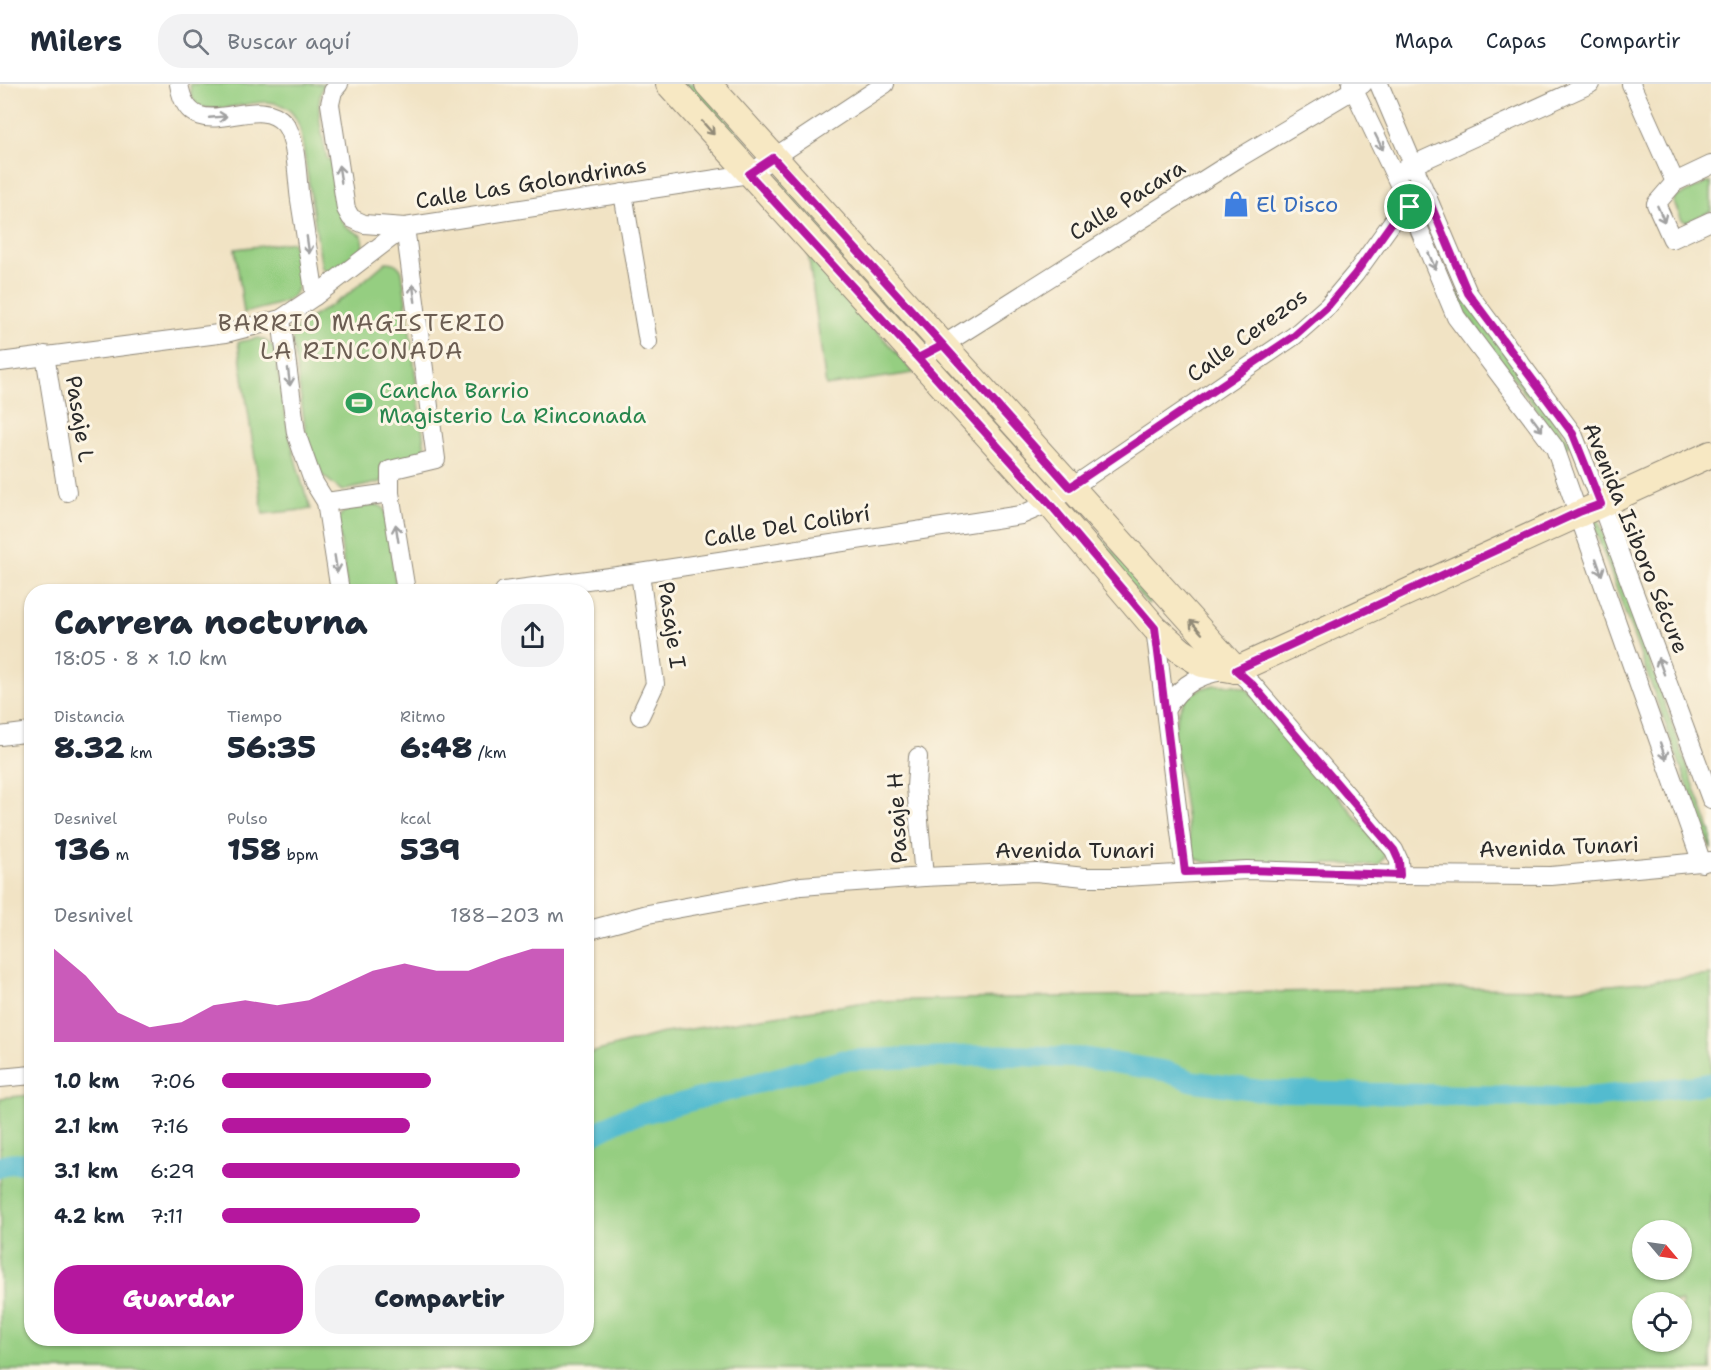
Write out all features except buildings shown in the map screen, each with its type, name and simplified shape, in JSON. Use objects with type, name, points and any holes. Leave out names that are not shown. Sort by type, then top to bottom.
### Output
[{"type":"main road","points":[[669,84],[1049,503],[1155,628],[1181,651],[1202,664],[1236,670],[1711,454]]},
{"type":"main road","points":[[708,84],[1236,670]]},
{"type":"street","points":[[179,84],[187,107],[201,117],[211,118],[258,112],[275,116],[286,126],[293,150],[315,296]]},
{"type":"street","points":[[339,84],[333,91],[330,104],[346,208],[351,218],[364,224],[405,226],[436,459],[390,470],[390,493],[405,584]]},
{"type":"street","name":"Calle Las Golondrinas","points":[[0,362],[226,333],[281,319],[315,296],[405,226],[749,174],[885,84]]},
{"type":"street","name":"Avenida Isiboro Sécure","points":[[1379,84],[1468,293],[1573,434],[1590,508],[1706,862]]},
{"type":"street","points":[[1394,174],[1590,84]]},
{"type":"street","points":[[1631,84],[1675,182]]},
{"type":"street","name":"Avenida Isiboro Sécure","points":[[1356,86],[1456,317],[1555,448],[1590,508],[1711,799]]},
{"type":"street","name":"Calle Pacara","points":[[918,358],[943,345],[1356,86]]},
{"type":"street","points":[[1711,165],[1675,182],[1656,204],[1672,239],[1711,221]]},
{"type":"street","points":[[623,193],[648,342]]},
{"type":"street","name":"Calle Cerezos","points":[[1070,487],[1294,336],[1328,306],[1355,274],[1396,217],[1428,198]]},
{"type":"street","points":[[281,319],[296,433],[313,481],[326,502],[339,584]]},
{"type":"street","name":"Pasaje L","points":[[45,355],[67,492]]},
{"type":"street","name":"Calle Del Colibrí","points":[[557,584],[1021,515],[1049,503],[1070,487]]},
{"type":"street","points":[[326,502],[390,493]]},
{"type":"street","name":"Pasaje I","points":[[640,573],[655,684],[640,716]]},
{"type":"street","points":[[1155,628],[1185,872]]},
{"type":"street","points":[[1165,710],[1174,695],[1189,682],[1215,671],[1236,670],[1253,685],[1394,850],[1399,861],[1400,875]]},
{"type":"street","points":[[0,736],[24,733]]},
{"type":"street","name":"Pasaje H","points":[[918,757],[916,787],[924,877]]},
{"type":"street","name":"Avenida Tunari","points":[[594,929],[648,914],[801,886],[924,877],[1036,872],[1085,877],[1124,877],[1247,870],[1400,875],[1551,876],[1706,862]]},
{"type":"street","points":[[0,1078],[24,1076]]},
{"type":"green space","points":[[190,84],[324,84],[319,112],[327,159],[332,160],[341,219],[345,226],[362,236],[361,252],[332,273],[322,269],[301,133],[296,118],[288,109],[267,102],[215,109],[197,106],[191,95]]},
{"type":"green space","points":[[683,84],[696,84],[751,147],[744,153]]},
{"type":"green space","points":[[778,176],[919,334],[912,340],[771,182]]},
{"type":"green space","points":[[1711,183],[1711,211],[1687,222],[1682,220],[1673,201],[1676,197]]},
{"type":"green space","points":[[293,242],[298,277],[294,295],[278,304],[244,313],[235,249]]},
{"type":"green space","points":[[808,252],[914,373],[826,386]]},
{"type":"green space","points":[[386,262],[395,264],[402,271],[425,449],[420,455],[381,466],[384,476],[381,482],[342,491],[322,475],[307,440],[292,338],[299,325],[346,296]]},
{"type":"green space","points":[[1459,291],[1571,444],[1565,448],[1453,296]]},
{"type":"green space","points":[[258,338],[265,340],[274,348],[293,450],[311,509],[263,514],[238,342]]},
{"type":"green space","points":[[941,357],[1044,472],[1037,479],[934,364]]},
{"type":"green space","points":[[378,505],[384,508],[396,584],[346,584],[338,521],[343,512]]},
{"type":"green space","points":[[1075,508],[1155,598],[1148,604],[1068,514]]},
{"type":"green space","points":[[1597,516],[1711,833],[1711,850],[1591,518]]},
{"type":"green space","points":[[1214,685],[1234,685],[1247,689],[1334,790],[1386,855],[1379,865],[1205,862],[1192,855],[1174,736],[1179,710],[1186,699],[1198,690]]},
{"type":"green space","points":[[1711,975],[1711,1370],[0,1370],[0,1098],[24,1096],[24,1346],[594,1346],[594,1052],[659,1034],[872,1001],[1462,988],[1571,989]]},
{"type":"waterway","points":[[594,1134],[622,1119],[844,1060],[1000,1055],[1085,1058],[1165,1071],[1192,1081],[1264,1091],[1583,1098],[1711,1083]]},
{"type":"waterway","points":[[0,1167],[11,1163],[24,1163]]},
{"type":"place","name":"El Disco","points":[[1236,204]]},
{"type":"place","name":"Cancha Barrio Magisterio La Rinconada","points":[[359,403]]},
{"type":"district","name":"BARRIO MAGISTERIO LA RINCONADA","points":[[362,337]]},
{"type":"route","points":[[1410,207],[1396,217],[1355,274],[1328,306],[1294,336],[1070,487],[943,345],[918,358],[749,174],[773,158],[943,345],[918,358],[1049,503],[1155,628],[1185,872],[1247,870],[1400,875],[1399,861],[1394,850],[1253,685],[1236,670],[1579,512],[1601,504],[1573,434],[1468,293],[1428,198],[1410,207]]}]
